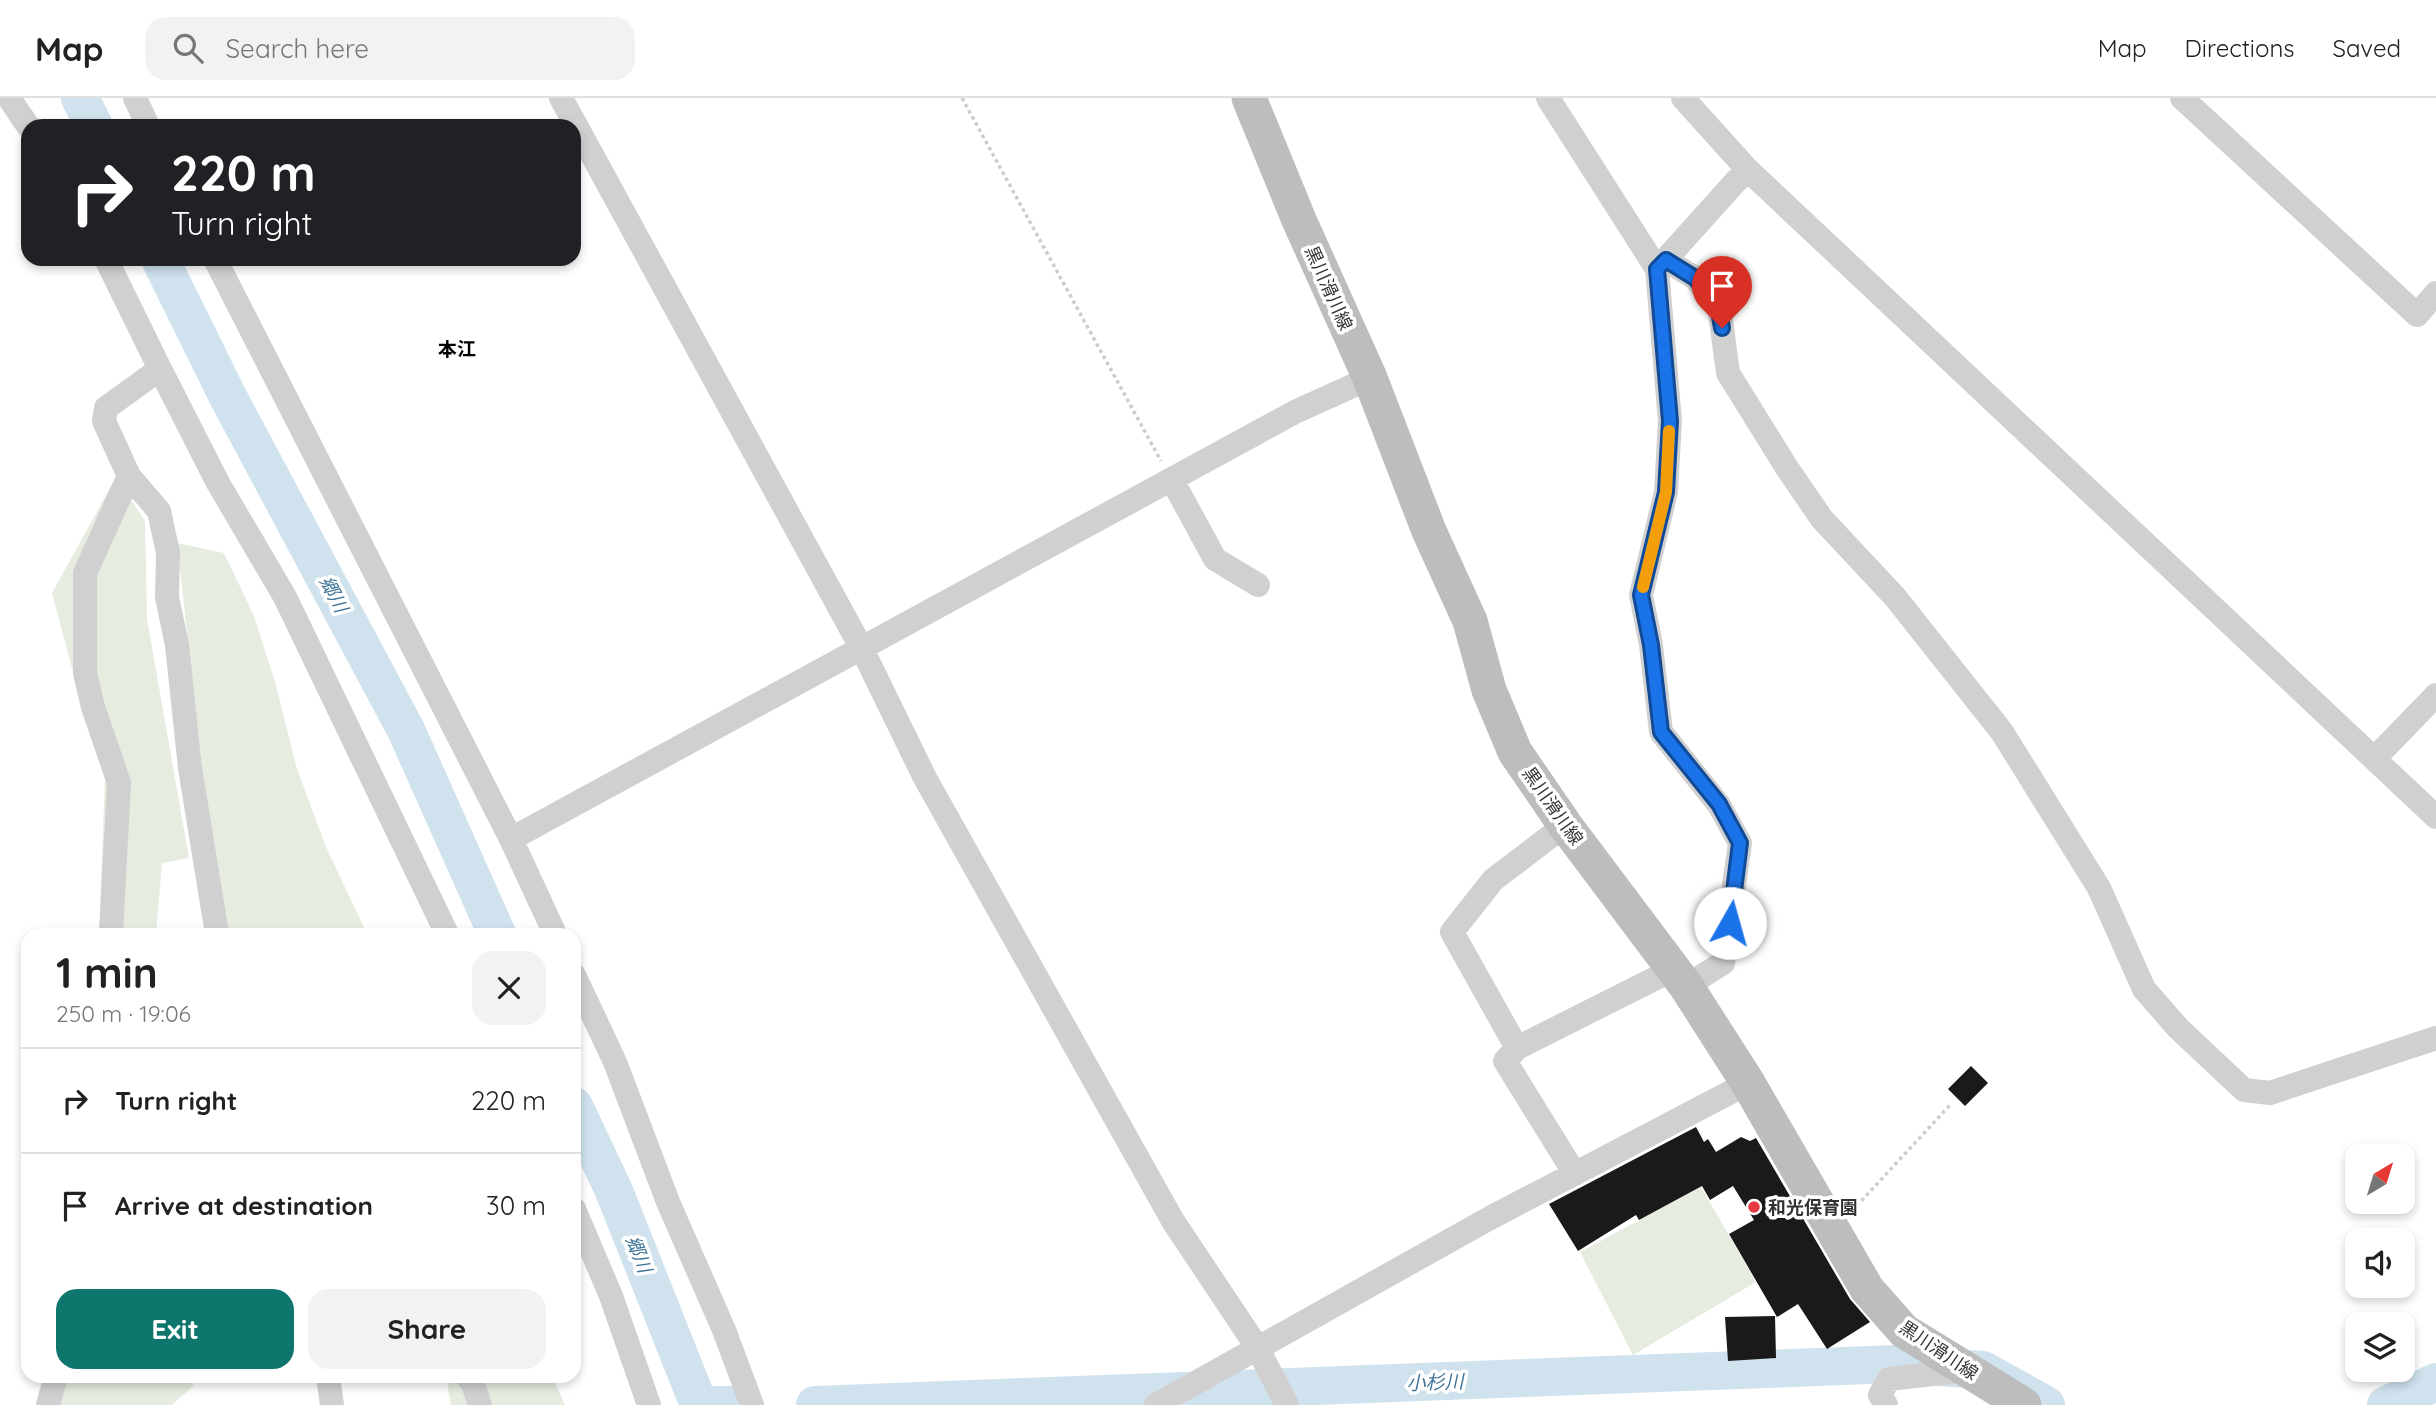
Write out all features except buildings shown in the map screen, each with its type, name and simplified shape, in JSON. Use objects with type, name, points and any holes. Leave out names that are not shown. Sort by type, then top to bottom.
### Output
[{"type":"main road","name":"黒川滑川線","points":[[1249,98],[1299,220],[1370,378],[1429,531],[1470,621],[1489,690],[1515,752],[1565,825],[1680,977],[1748,1083],[1867,1289],[1904,1331],[2024,1405]]},
{"type":"street","points":[[9,98],[23,119]]},
{"type":"street","points":[[135,98],[145,119]]},
{"type":"street","points":[[561,98],[572,119]]},
{"type":"street","points":[[1548,98],[1662,264],[1670,421],[1666,492],[1641,595],[1651,645],[1661,732],[1719,804],[1740,843],[1723,963],[1680,977],[1517,1048],[1506,1061],[1575,1174]]},
{"type":"street","points":[[1683,98],[1747,169],[2436,817]]},
{"type":"street","points":[[2182,98],[2417,315],[2436,293]]},
{"type":"street","points":[[581,135],[862,649],[925,778],[1173,1221],[1257,1347],[1287,1405]]},
{"type":"street","points":[[1662,264],[1747,169]]},
{"type":"street","points":[[1662,264],[1695,278],[1718,305],[1728,373],[1787,468],[1822,519],[1895,597],[2002,732],[2099,888],[2144,989],[2178,1028],[2244,1090],[2270,1093],[2436,1038]]},
{"type":"street","points":[[109,266],[218,483],[285,597],[444,928]]},
{"type":"street","points":[[219,266],[511,839],[552,928]]},
{"type":"street","points":[[160,369],[106,408],[104,421],[129,476],[159,511],[168,553],[167,597],[177,645],[190,768],[217,928]]},
{"type":"street","points":[[511,839],[1295,412],[1370,378]]},
{"type":"street","points":[[111,928],[119,783],[93,707],[85,673],[85,573],[129,476]]},
{"type":"street","points":[[1172,480],[1215,559],[1258,585]]},
{"type":"street","points":[[2374,759],[2436,695]]},
{"type":"street","points":[[1517,1048],[1452,932],[1493,880],[1565,825]]},
{"type":"street","points":[[581,990],[615,1062],[668,1202],[724,1330],[752,1405]]},
{"type":"street","points":[[1156,1405],[1490,1218],[1748,1083]]},
{"type":"street","points":[[581,1225],[611,1296],[649,1405]]},
{"type":"street","points":[[1886,1405],[1880,1395],[1889,1379],[1968,1370]]},
{"type":"street","points":[[48,1405],[54,1383]]},
{"type":"street","points":[[329,1383],[332,1405]]},
{"type":"street","points":[[473,1383],[480,1405]]},
{"type":"path","points":[[961,98],[1172,480]]},
{"type":"path","points":[[1834,1231],[1951,1104]]},
{"type":"shaded area","points":[[116,477],[145,521],[147,619],[189,858],[162,863],[157,928],[99,928],[105,778],[81,702],[52,593]]},
{"type":"shaded area","points":[[177,543],[224,553],[254,616],[275,682],[297,769],[326,847],[364,928],[228,928],[209,832]]},
{"type":"shaded area","points":[[1701,1187],[1756,1282],[1633,1355],[1580,1252]]},
{"type":"shaded area","points":[[50,1383],[193,1383],[193,1386],[172,1405],[45,1405]]},
{"type":"shaded area","points":[[447,1383],[555,1383],[565,1405],[451,1405]]},
{"type":"waterway","name":"郷川","points":[[80,98],[90,119]]},
{"type":"waterway","name":"郷川","points":[[163,266],[228,397],[406,730],[494,928]]},
{"type":"waterway","name":"郷川","points":[[581,1121],[614,1191],[699,1405]]},
{"type":"waterway","name":"小杉川","points":[[815,1405],[1896,1364],[1983,1370],[2046,1405]]},
{"type":"waterway","name":"小杉川","points":[[2386,1405],[2436,1382]]},
{"type":"waterway","name":"小杉川","points":[[699,1405],[734,1405]]},
{"type":"slow traffic","points":[[1643,587],[1666,492],[1669,431]]},
{"type":"place","name":"和光保育園","points":[[1754,1207]]},
{"type":"district","name":"本江","points":[[457,349]]},
{"type":"route","points":[[1722,328],[1718,305],[1695,278],[1666,260],[1657,269],[1670,421],[1666,492],[1641,595],[1651,645],[1661,732],[1719,804],[1740,843],[1730,923]]}]
